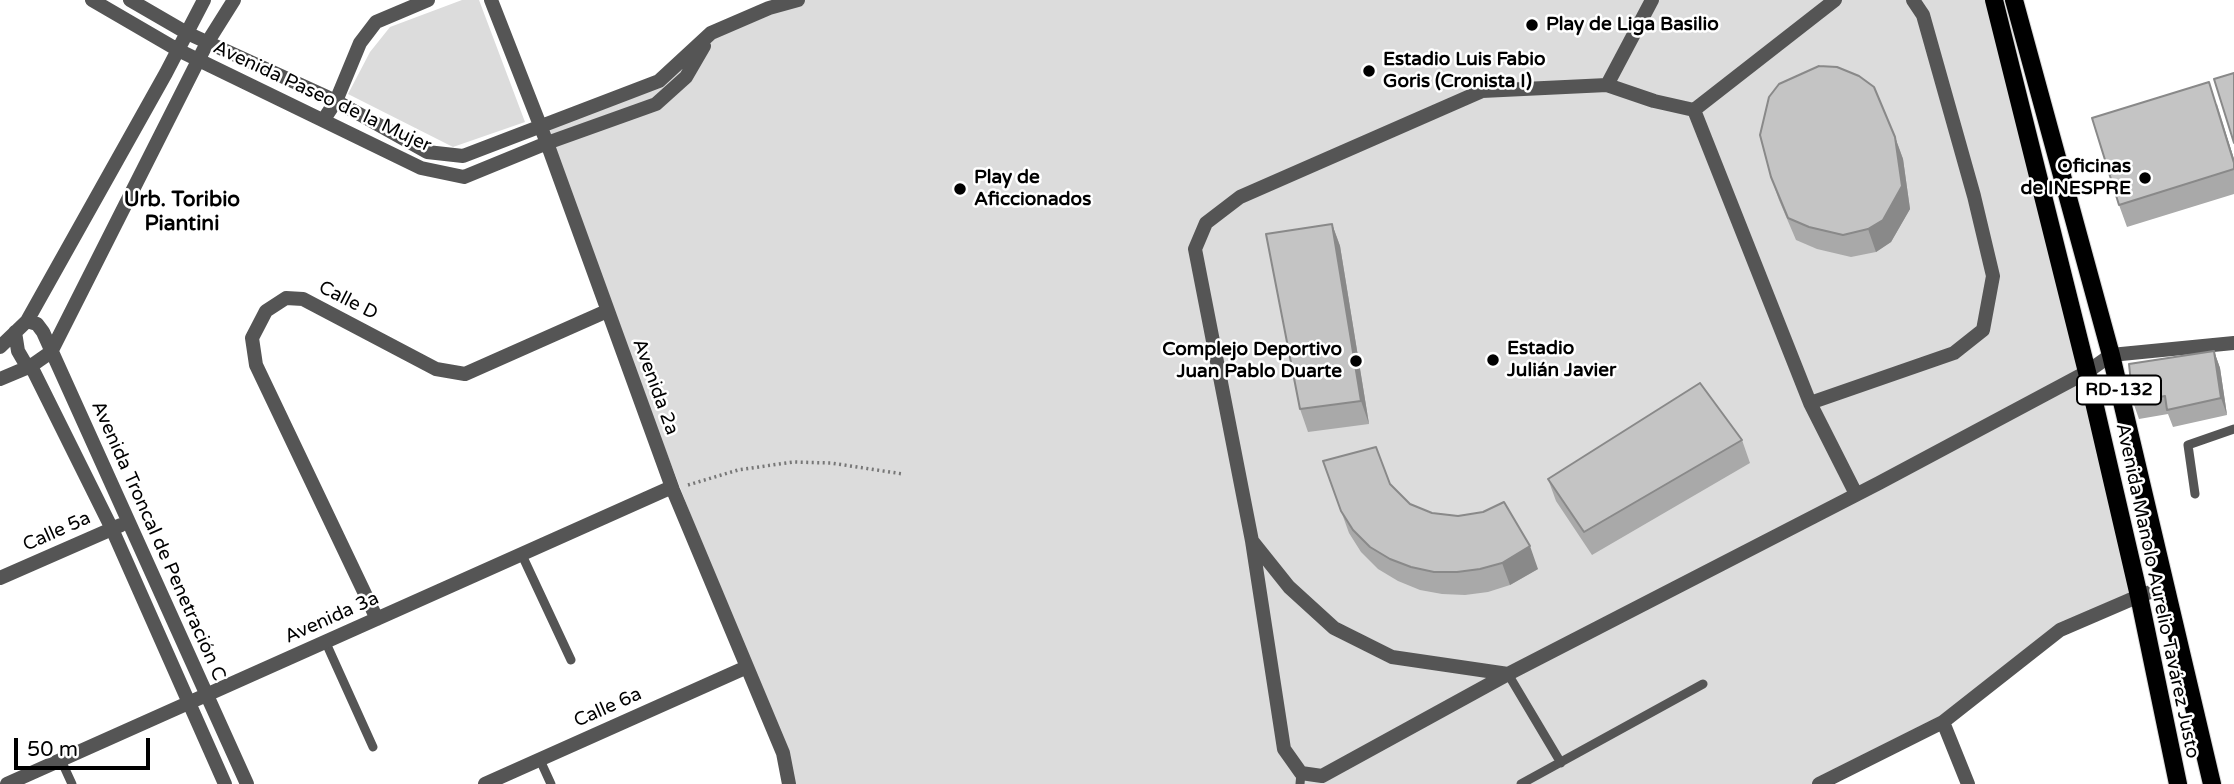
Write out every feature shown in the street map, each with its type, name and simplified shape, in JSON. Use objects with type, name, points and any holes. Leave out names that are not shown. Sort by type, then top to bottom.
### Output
[{"type":"main road","name":"Avenida Manolo Aurelio Tavárez Justo","points":[[1994,0],[2087,372],[2139,596],[2178,784]]},
{"type":"main road","name":"Avenida Manolo Aurelio Tavárez Justo","points":[[2014,0],[2111,355],[2212,784]]},
{"type":"street","name":"Avenida Paseo de la Mujer","points":[[92,0],[178,50],[421,168],[464,177],[547,143],[656,104],[686,77],[711,33]]},
{"type":"street","name":"Avenida Paseo de la Mujer","points":[[130,0],[187,33],[336,101],[427,152],[463,156],[659,81],[711,33],[769,8],[798,0]]},
{"type":"street","points":[[0,347],[27,321],[204,0]]},
{"type":"street","points":[[0,379],[32,366],[51,352],[199,60],[234,0]]},
{"type":"street","points":[[324,120],[336,101],[360,43],[376,22],[428,0]]},
{"type":"street","name":"Avenida 2a","points":[[491,0],[547,143],[673,488],[783,753],[789,784]]},
{"type":"street","points":[[1607,85],[1652,0]]},
{"type":"street","points":[[1694,110],[1835,0]]},
{"type":"street","points":[[1811,403],[1954,353],[1983,330],[1993,276],[1974,196],[1923,15],[1913,0]]},
{"type":"street","points":[[1694,110],[1654,101],[1607,85],[1482,92],[1240,197],[1206,223],[1195,249],[1252,541],[1284,749],[1300,779],[1322,776],[1508,674],[1856,495],[2087,372],[2111,355],[2234,343]]},
{"type":"street","points":[[1694,110],[1811,403],[1856,495]]},
{"type":"street","name":"Calle D","points":[[377,619],[256,365],[252,338],[266,311],[286,298],[303,299],[436,369],[465,374],[607,311]]},
{"type":"street","name":"Avenida Troncal de Penetración C","points":[[27,321],[37,324],[43,332],[247,784]]},
{"type":"street","name":"Avenida Troncal de Penetración C","points":[[15,332],[18,351],[25,363],[32,366],[112,529],[225,784]]},
{"type":"street","name":"Avenida 3a","points":[[8,784],[521,553],[673,488]]},
{"type":"street","name":"Calle 5a","points":[[0,578],[129,521]]},
{"type":"street","points":[[1252,541],[1289,587],[1334,628],[1392,657],[1508,674]]},
{"type":"street","points":[[1819,784],[1943,722],[2060,630],[2165,587]]},
{"type":"street","name":"Calle 6a","points":[[485,784],[747,667]]},
{"type":"street","points":[[1943,722],[1968,784]]},
{"type":"lane","points":[[2195,495],[2188,445],[2234,429]]},
{"type":"lane","points":[[521,553],[571,660]]},
{"type":"lane","points":[[326,643],[373,747]]},
{"type":"lane","points":[[1508,674],[1561,763]]},
{"type":"lane","points":[[1521,784],[1703,684]]},
{"type":"lane","points":[[61,760],[72,784]]},
{"type":"lane","points":[[540,760],[551,784]]},
{"type":"path","points":[[673,488],[738,470],[793,462],[831,463],[903,474]]},
{"type":"shaded area","points":[[462,0],[479,0],[525,122],[453,147],[348,94],[370,52],[390,27]]},
{"type":"shaded area","name":"Complejo Deportivo Juan Pablo Duarte","points":[[798,0],[1994,0],[2139,596],[2060,630],[1943,722],[1817,784],[789,784],[783,753],[540,126],[659,81],[711,33]]},
{"type":"building","points":[[1819,66],[1837,67],[1859,76],[1874,87],[1895,137],[1902,186],[1883,220],[1868,229],[1843,235],[1809,227],[1788,218],[1771,177],[1760,135],[1769,97],[1779,84]]},
{"type":"building","points":[[2234,73],[2234,143],[2214,79]]},
{"type":"building","points":[[2209,82],[2234,169],[2119,205],[2092,118]]},
{"type":"building","points":[[1332,224],[1361,401],[1300,409],[1266,234]]},
{"type":"building","points":[[2214,351],[2221,398],[2167,410],[2165,396],[2133,402],[2129,364]]},
{"type":"building","points":[[1700,383],[1742,440],[1584,532],[1548,479]]},
{"type":"building","points":[[1376,447],[1390,484],[1410,504],[1432,513],[1458,516],[1483,512],[1504,502],[1530,546],[1502,563],[1457,572],[1434,572],[1411,567],[1370,547],[1353,530],[1341,511],[1323,461]]},
{"type":"place","name":"Play de Liga Basilio","points":[[1532,25]]},
{"type":"place","name":"Estadio Luis Fabio Goris (Cronista I)","points":[[1369,71]]},
{"type":"place","name":"Oficinas de INESPRE","points":[[2145,178]]},
{"type":"place","name":"Play de Aficcionados","points":[[960,189]]},
{"type":"place","name":"Estadio Julián Javier","points":[[1493,360]]},
{"type":"place","name":"Complejo Deportivo Juan Pablo Duarte","points":[[1356,361]]},
{"type":"district","name":"Urb. Toribio Piantini","points":[[182,212]]}]
